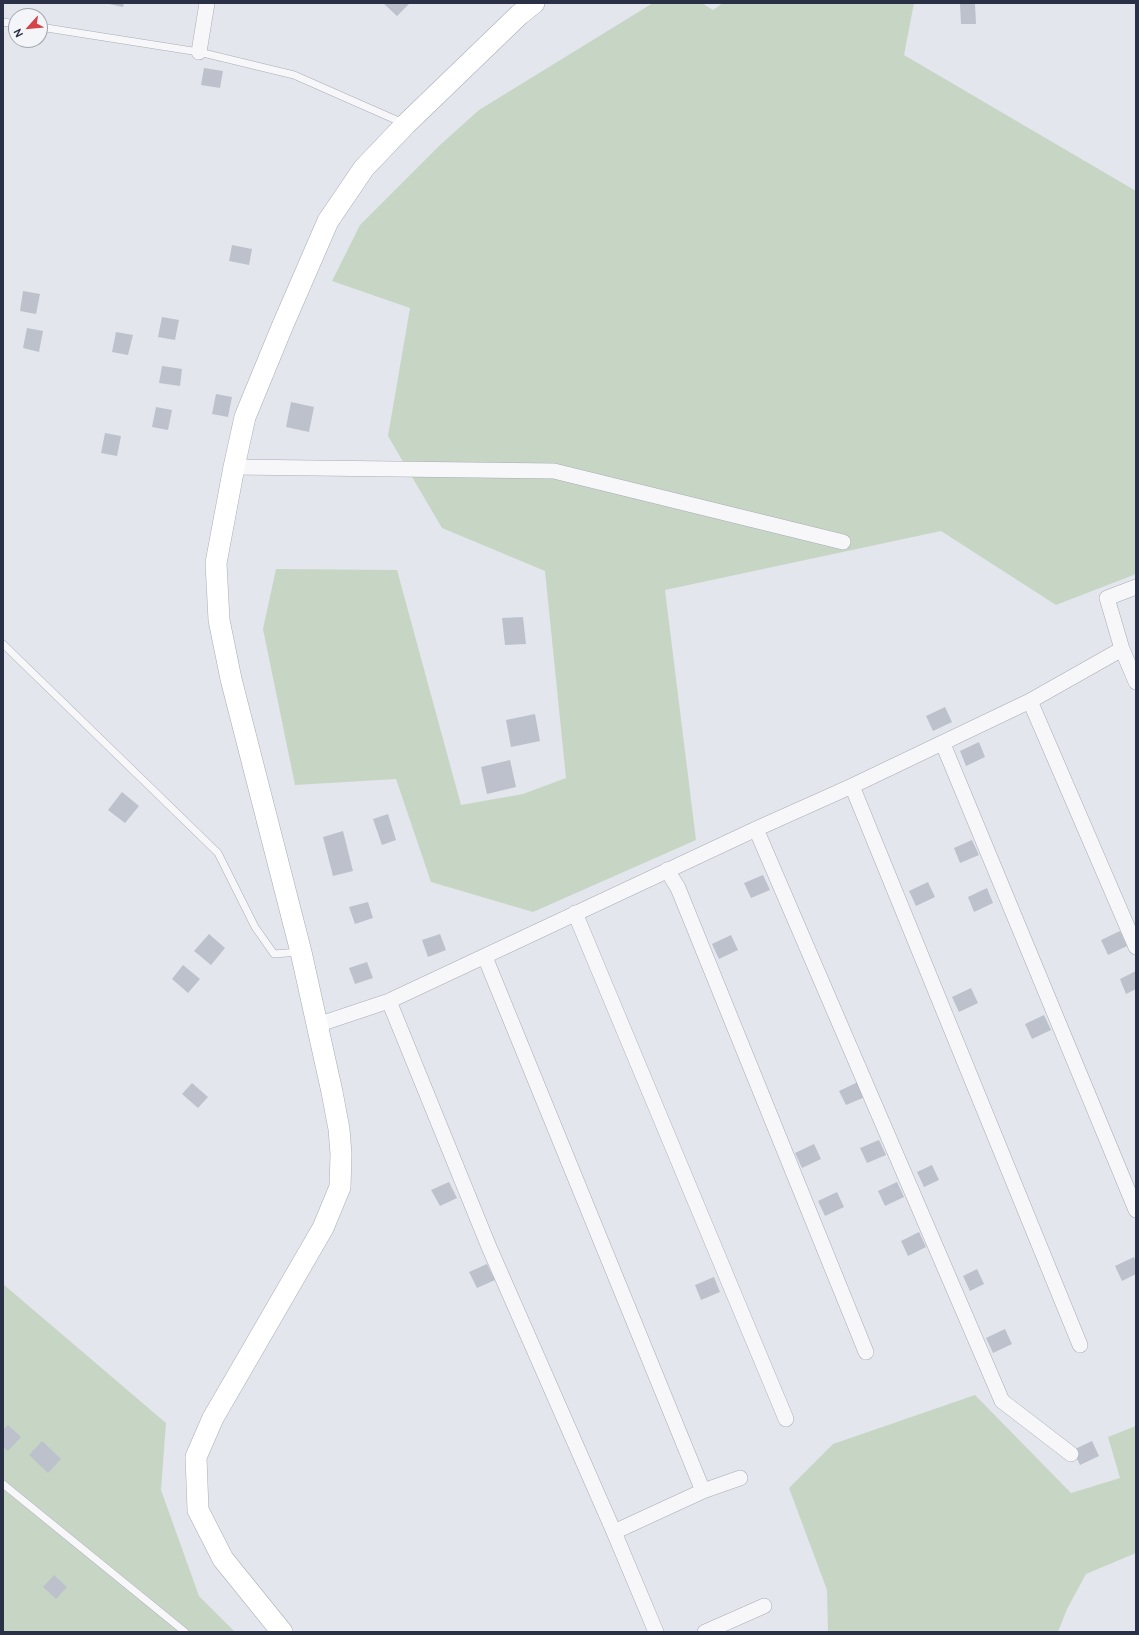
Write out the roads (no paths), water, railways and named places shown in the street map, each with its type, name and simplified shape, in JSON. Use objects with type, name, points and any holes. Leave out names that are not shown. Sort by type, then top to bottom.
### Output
[{"type":"main road","points":[[282,1632],[223,1559],[198,1510],[196,1457],[213,1418],[323,1228],[340,1187],[341,1154],[339,1130],[301,952],[231,679],[219,620],[216,563],[245,416],[328,221],[364,168],[406,124],[519,15],[534,3]]},
{"type":"street","points":[[199,52],[207,3]]},
{"type":"street","points":[[234,467],[554,470],[843,542]]},
{"type":"street","points":[[1136,587],[1107,598],[1122,649],[1136,682]]},
{"type":"street","points":[[317,1025],[389,1001],[756,828],[852,786],[942,744],[1030,701],[1122,649]]},
{"type":"street","points":[[1030,701],[1136,947]]},
{"type":"street","points":[[942,744],[1136,1210]]},
{"type":"street","points":[[852,786],[1080,1345]]},
{"type":"street","points":[[756,828],[1002,1401],[1071,1454]]},
{"type":"street","points":[[667,870],[678,888],[866,1352]]},
{"type":"street","points":[[575,913],[786,1419]]},
{"type":"street","points":[[485,957],[703,1491]]},
{"type":"street","points":[[389,1001],[489,1247],[614,1532],[656,1632]]},
{"type":"street","points":[[614,1532],[703,1491],[740,1478]]},
{"type":"street","points":[[705,1632],[764,1606]]},
{"type":"lane","points":[[48,29],[199,52],[294,75],[406,124]]},
{"type":"lane","points":[[3,644],[218,853],[255,927],[274,954],[301,952]]},
{"type":"lane","points":[[3,1484],[185,1632]]}]
